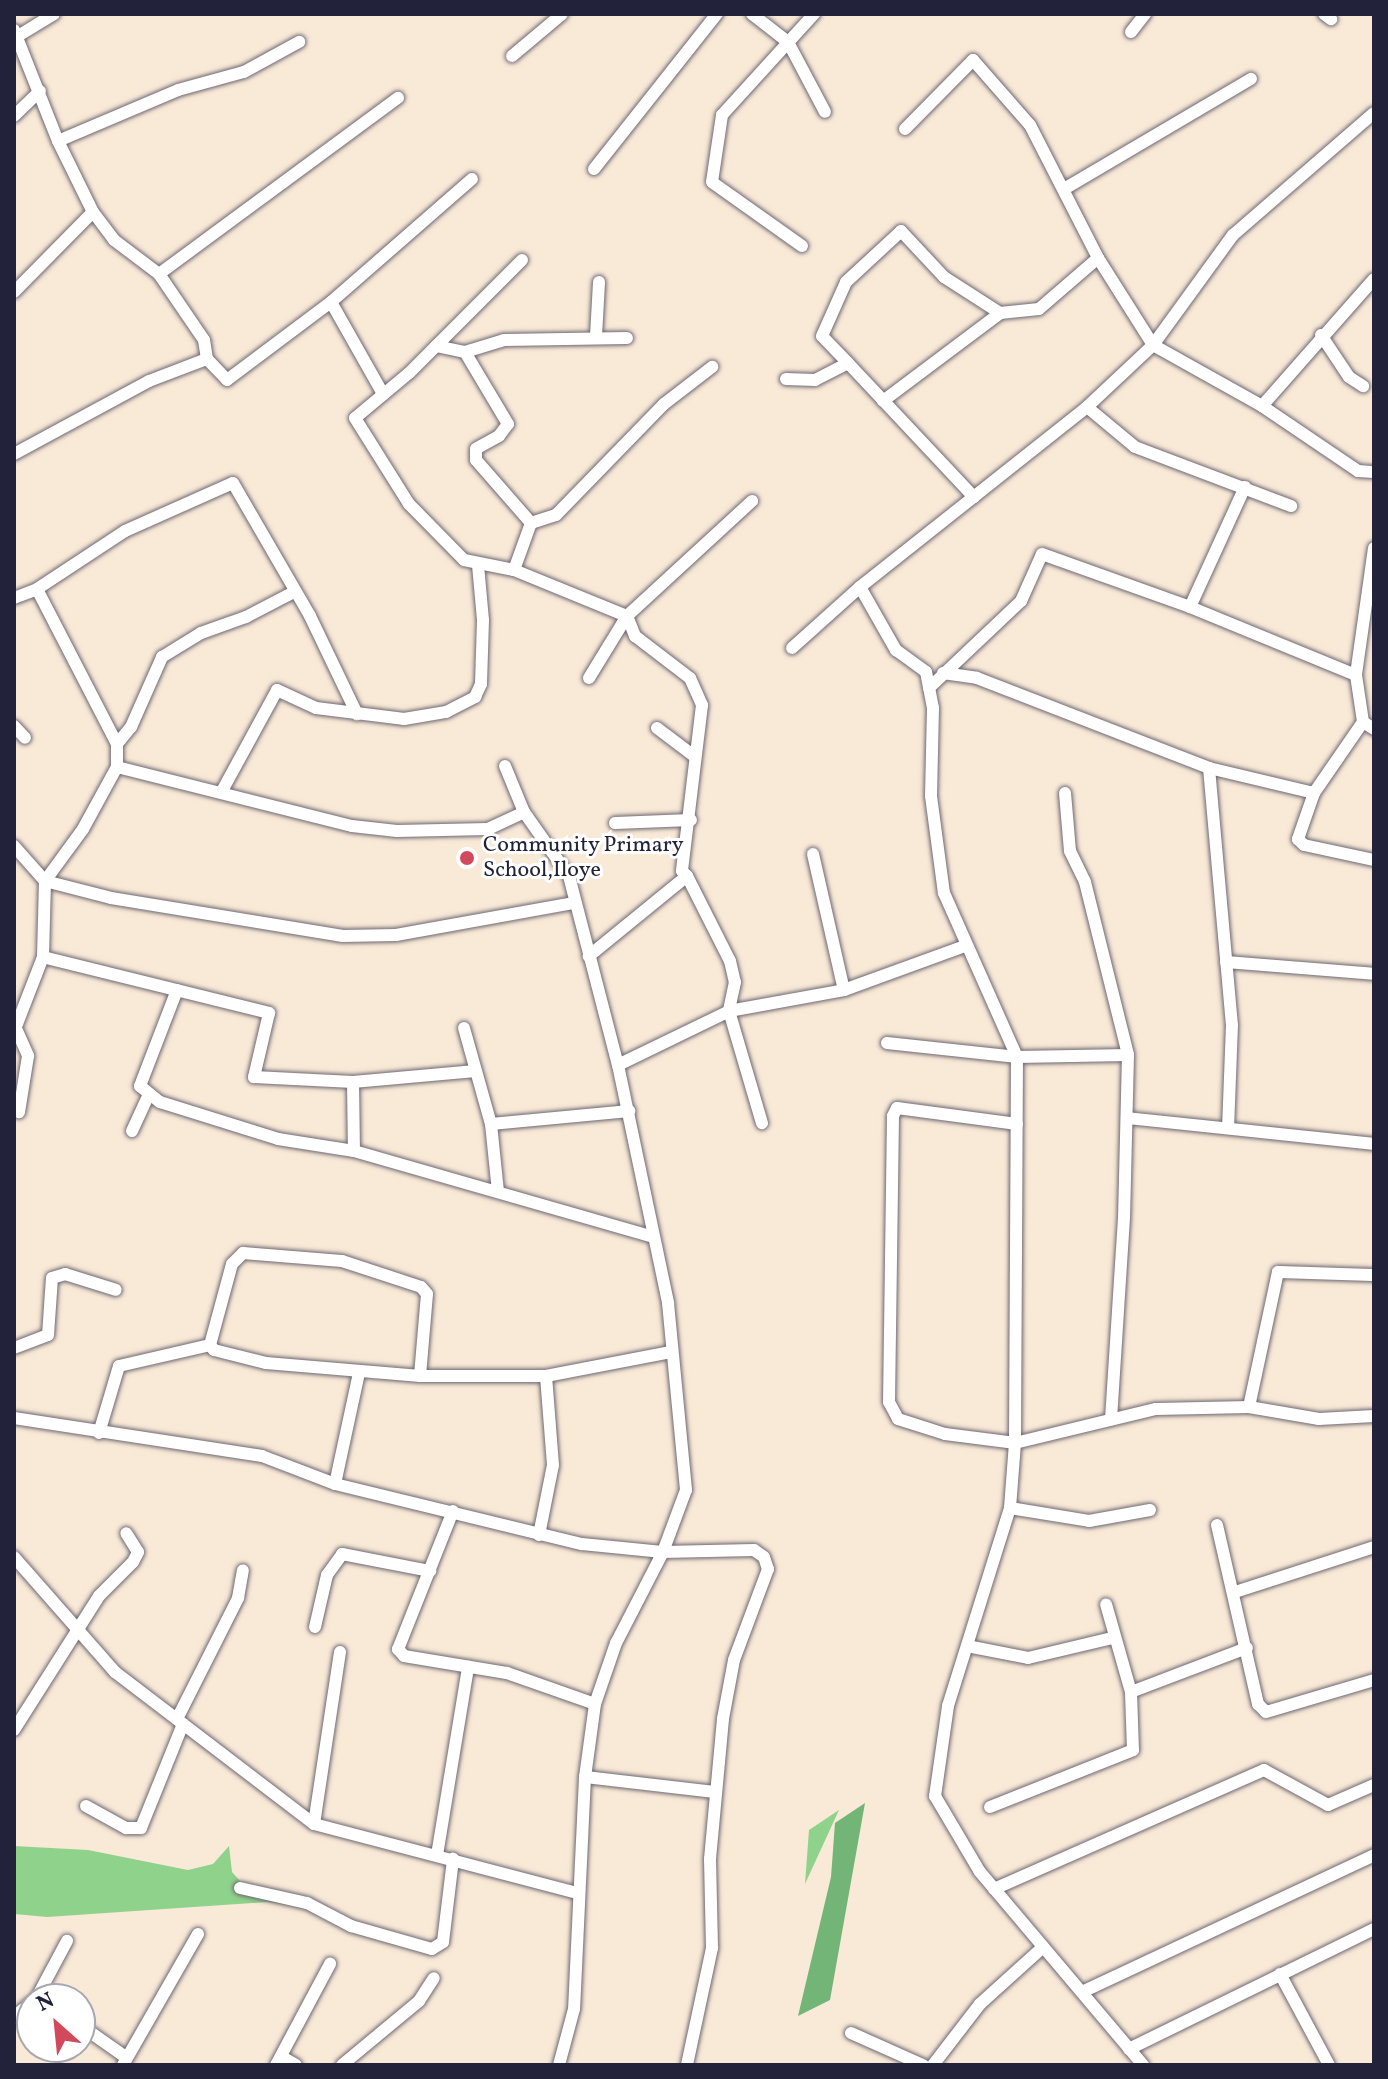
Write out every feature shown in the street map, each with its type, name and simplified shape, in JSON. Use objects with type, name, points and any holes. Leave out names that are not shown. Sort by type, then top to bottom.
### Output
[{"type":"street","points":[[54,14],[16,33],[58,141],[93,212],[114,240],[159,274],[204,340],[207,359],[227,380],[331,302],[472,179]]},
{"type":"street","points":[[512,56],[562,14]]},
{"type":"street","points":[[594,169],[717,14]]},
{"type":"street","points":[[752,14],[788,42],[825,112]]},
{"type":"street","points":[[802,246],[712,182],[722,115],[814,14]]},
{"type":"street","points":[[1131,32],[1145,14]]},
{"type":"street","points":[[58,141],[178,90],[244,72],[299,42]]},
{"type":"street","points":[[905,129],[973,60],[1022,114],[1098,258],[1153,345],[1262,406],[1358,471],[1374,472]]},
{"type":"street","points":[[1064,189],[1251,79]]},
{"type":"street","points":[[14,116],[40,91]]},
{"type":"street","points":[[159,274],[398,98]]},
{"type":"street","points":[[792,648],[860,587],[1087,407],[1153,345],[1233,235],[1374,113]]},
{"type":"street","points":[[16,287],[93,212]]},
{"type":"street","points":[[974,497],[822,336],[846,282],[901,231],[944,277],[1000,313]]},
{"type":"street","points":[[883,401],[1000,313],[1039,309],[1098,258]]},
{"type":"street","points":[[522,260],[436,346],[355,418],[409,504],[464,560],[514,570],[627,616],[635,636],[690,678],[702,705],[694,756],[691,820],[682,871],[730,961],[735,982],[729,1011],[762,1123]]},
{"type":"street","points":[[1262,406],[1321,335],[1374,279]]},
{"type":"street","points":[[596,336],[599,282]]},
{"type":"street","points":[[331,302],[383,394]]},
{"type":"street","points":[[1321,335],[1349,377],[1363,386]]},
{"type":"street","points":[[436,346],[465,352],[504,340],[596,336],[627,338]]},
{"type":"street","points":[[465,352],[508,424],[499,436],[476,449],[476,460],[531,523]]},
{"type":"street","points":[[14,454],[149,381],[207,359]]},
{"type":"street","points":[[786,379],[815,380],[848,363]]},
{"type":"street","points":[[531,523],[556,515],[664,404],[712,367]]},
{"type":"street","points":[[1087,407],[1135,447],[1291,506]]},
{"type":"street","points":[[14,598],[37,589],[118,535],[233,483],[357,714]]},
{"type":"street","points":[[1190,607],[1245,487]]},
{"type":"street","points":[[589,678],[627,616],[752,501]]},
{"type":"street","points":[[514,570],[531,523]]},
{"type":"street","points":[[1374,548],[1369,610],[1356,675],[1369,726],[1314,793],[1298,839],[1304,845],[1374,860]]},
{"type":"street","points":[[929,688],[1021,601],[1042,554],[1190,607],[1356,675]]},
{"type":"street","points":[[222,791],[277,690],[316,708],[357,714],[427,717],[475,697],[481,684],[483,620],[478,565]]},
{"type":"street","points":[[860,587],[896,650],[926,672],[931,796],[940,872],[965,946],[1017,1057],[1015,1443],[1010,1508],[948,1706],[935,1796],[958,1840],[994,1889],[1143,2065]]},
{"type":"street","points":[[19,1112],[28,1056],[16,1024],[43,957],[45,881],[83,829],[117,767],[117,744],[37,589]]},
{"type":"street","points":[[117,744],[131,727],[162,657],[201,633],[236,622],[294,592]]},
{"type":"street","points":[[943,673],[977,678],[1209,768],[1314,793]]},
{"type":"street","points":[[14,726],[25,738]]},
{"type":"street","points":[[657,728],[694,756]]},
{"type":"street","points":[[505,766],[524,812],[569,876],[618,1065],[650,1236],[668,1303],[671,1352],[681,1405],[686,1490],[663,1552],[616,1643],[595,1704],[585,1777],[577,1893],[574,2009],[559,2065]]},
{"type":"street","points":[[117,767],[352,826],[397,831],[488,829],[524,812]]},
{"type":"street","points":[[1209,768],[1232,1025],[1228,1128]]},
{"type":"street","points":[[1065,793],[1070,851],[1085,882],[1128,1055],[1111,1420]]},
{"type":"street","points":[[615,823],[691,820]]},
{"type":"street","points":[[14,846],[45,881],[111,898],[343,936],[396,935],[574,903]]},
{"type":"street","points":[[813,854],[844,990]]},
{"type":"street","points":[[589,956],[653,908],[687,876]]},
{"type":"street","points":[[618,1065],[729,1011],[844,990],[965,946]]},
{"type":"street","points":[[43,957],[269,1013],[254,1077],[353,1082],[476,1071]]},
{"type":"street","points":[[1226,962],[1374,974]]},
{"type":"street","points":[[177,990],[140,1086],[177,1109],[215,1117],[224,1125],[264,1136],[354,1151],[650,1236]]},
{"type":"street","points":[[464,1028],[491,1124],[498,1192]]},
{"type":"street","points":[[887,1043],[1017,1057],[1128,1055]]},
{"type":"street","points":[[353,1082],[354,1151]]},
{"type":"street","points":[[132,1131],[149,1094]]},
{"type":"street","points":[[1017,1124],[897,1108],[889,1261],[889,1402],[898,1419],[945,1434],[1015,1443],[1156,1409],[1249,1407],[1319,1419],[1374,1416]]},
{"type":"street","points":[[491,1124],[629,1111]]},
{"type":"street","points":[[1127,1118],[1374,1144]]},
{"type":"street","points":[[210,1345],[232,1264],[243,1253],[342,1261],[421,1287],[427,1294],[420,1376]]},
{"type":"street","points":[[1249,1407],[1278,1272],[1374,1275]]},
{"type":"street","points":[[14,1348],[48,1335],[52,1278],[65,1274],[116,1290]]},
{"type":"street","points":[[210,1345],[214,1350],[266,1363],[420,1376],[546,1376],[671,1352]]},
{"type":"street","points":[[99,1433],[119,1366],[210,1345]]},
{"type":"street","points":[[335,1484],[359,1373]]},
{"type":"street","points":[[539,1535],[553,1465],[546,1376]]},
{"type":"street","points":[[14,1418],[262,1456],[335,1484],[453,1511],[539,1535],[663,1552],[754,1550],[768,1569],[734,1660],[715,1792],[712,1948],[687,2065]]},
{"type":"street","points":[[1010,1508],[1089,1521],[1150,1510]]},
{"type":"street","points":[[453,1511],[430,1571],[398,1639],[398,1649],[404,1656],[507,1673],[595,1704]]},
{"type":"street","points":[[1217,1525],[1235,1592],[1258,1704],[1266,1712],[1374,1680]]},
{"type":"street","points":[[14,1730],[99,1596],[138,1552],[126,1533]]},
{"type":"street","points":[[1235,1592],[1374,1547]]},
{"type":"street","points":[[315,1627],[327,1575],[342,1554],[430,1571]]},
{"type":"street","points":[[14,1557],[33,1574],[76,1632],[115,1672],[314,1824],[577,1893]]},
{"type":"street","points":[[86,1806],[126,1828],[141,1828],[180,1722],[238,1598],[243,1570]]},
{"type":"street","points":[[990,1807],[1133,1750],[1131,1692],[1112,1638],[1106,1604]]},
{"type":"street","points":[[967,1646],[1028,1658],[1112,1638]]},
{"type":"street","points":[[1131,1692],[1247,1648]]},
{"type":"street","points":[[314,1824],[340,1652]]},
{"type":"street","points":[[437,1855],[468,1667]]},
{"type":"street","points":[[994,1889],[1264,1770],[1328,1805],[1374,1785]]},
{"type":"street","points":[[585,1777],[715,1792]]},
{"type":"street","points":[[1082,1992],[1374,1855]]},
{"type":"street","points":[[240,1888],[307,1903],[351,1926],[432,1949],[440,1946],[445,1934],[453,1859]]},
{"type":"street","points":[[1129,2049],[1374,1929]]},
{"type":"street","points":[[96,2038],[125,2061],[198,1934]]},
{"type":"street","points":[[46,1983],[67,1941]]},
{"type":"street","points":[[933,2065],[980,2004],[1043,1947]]},
{"type":"street","points":[[296,2065],[279,2061],[330,1964]]},
{"type":"street","points":[[1280,1974],[1329,2065]]},
{"type":"street","points":[[342,2065],[419,2001],[434,1978]]},
{"type":"street","points":[[851,2033],[923,2065]]},
{"type":"green space","points":[[865,1803],[830,2000],[798,2016],[831,1877],[835,1823]]},
{"type":"green space","points":[[839,1810],[805,1884],[809,1830]]},
{"type":"green space","points":[[14,1846],[88,1850],[188,1870],[213,1864],[229,1846],[232,1872],[250,1892],[302,1907],[267,1902],[47,1917],[14,1914]]},
{"type":"place","name":"Community Primary School,Iloye","points":[[467,858]]}]
